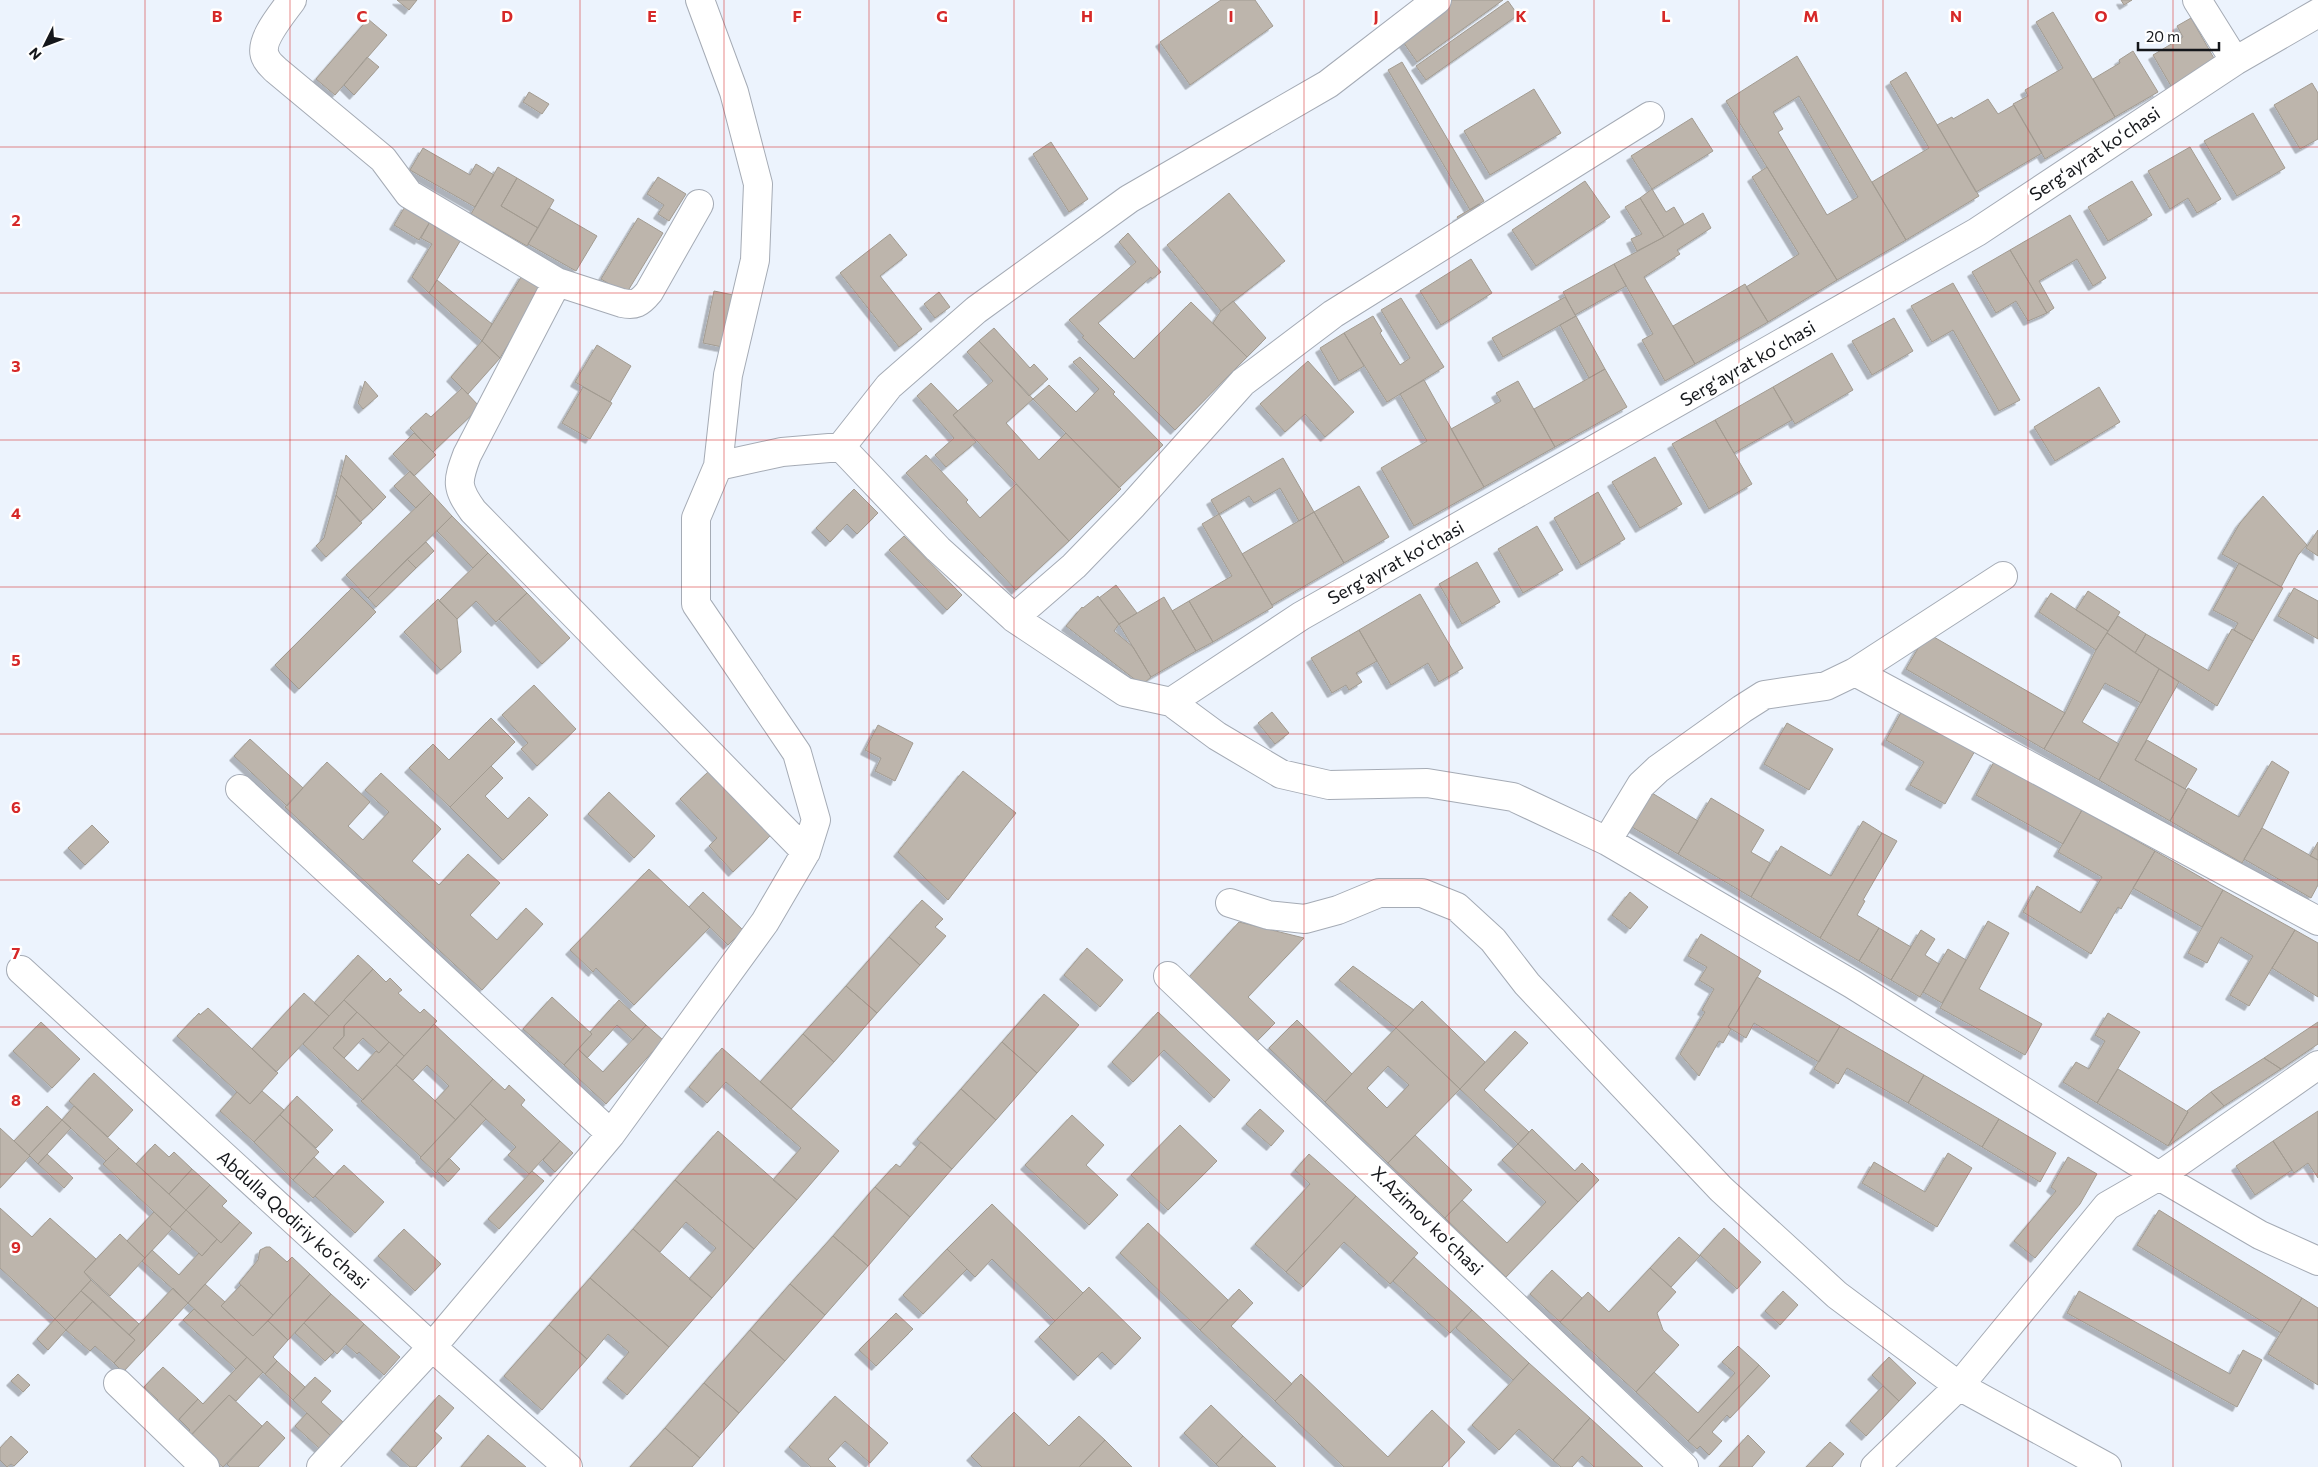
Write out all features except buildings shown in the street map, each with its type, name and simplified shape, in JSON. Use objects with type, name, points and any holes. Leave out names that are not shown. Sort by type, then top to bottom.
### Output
[{"type":"street","points":[[292,0],[272,28],[264,44],[265,58],[276,70],[383,159],[409,194],[557,282],[622,303],[632,305],[641,301],[699,204]]},
{"type":"street","points":[[322,1467],[432,1347],[611,1134],[766,922],[806,852],[816,820],[797,752],[696,604],[696,518],[718,466],[728,376],[755,260],[758,184],[734,92],[700,0]]},
{"type":"street","points":[[2197,0],[2235,61]]},
{"type":"street","points":[[718,466],[782,452],[841,447],[889,386],[976,310],[1129,199],[1328,84],[1430,2]]},
{"type":"street","name":"Sergʻayrat koʻchasi","points":[[1171,702],[1301,616],[1977,232],[2235,61],[2318,12]]},
{"type":"street","points":[[1014,618],[1074,566],[1243,382],[1334,314],[1650,116]]},
{"type":"street","points":[[557,282],[467,455],[459,476],[462,494],[473,511],[806,852]]},
{"type":"street","points":[[841,447],[938,549],[1014,618],[1125,692],[1171,702],[1217,736],[1281,774],[1329,785],[1427,783],[1513,797],[1607,841],[1852,984],[2159,1176],[2260,1235],[2318,1261]]},
{"type":"street","points":[[1607,841],[1641,784],[1658,769],[1742,709],[1764,695],[1826,686],[1855,672],[2003,576]]},
{"type":"street","points":[[1855,672],[2318,921]]},
{"type":"street","points":[[240,789],[611,1134]]},
{"type":"street","points":[[1230,903],[1268,915],[1305,919],[1338,910],[1379,893],[1422,893],[1457,907],[1493,940],[1527,984],[1722,1188],[1837,1295],[1959,1386],[2107,1467]]},
{"type":"street","name":"Abdulla Qodiriy koʻchasi","points":[[20,970],[432,1347],[568,1467]]},
{"type":"street","name":"X.Azimov koʻchasi","points":[[1168,976],[1684,1467]]},
{"type":"street","points":[[1875,1467],[1959,1386],[2107,1206],[2159,1176],[2318,1065]]},
{"type":"street","points":[[118,1383],[205,1467]]}]
